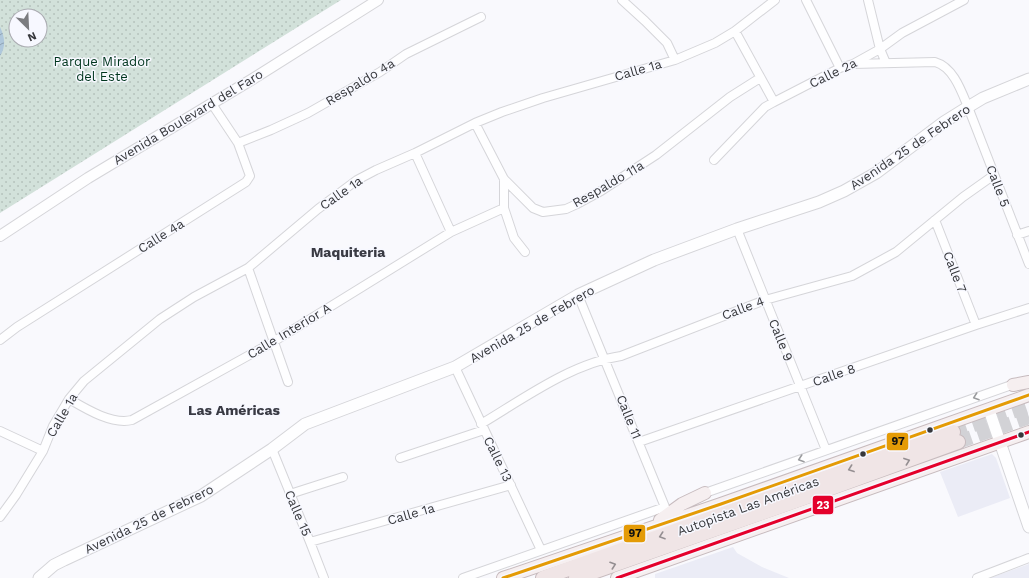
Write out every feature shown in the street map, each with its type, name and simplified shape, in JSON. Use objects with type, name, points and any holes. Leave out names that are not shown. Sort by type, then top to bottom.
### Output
[{"type":"highway","name":"Autopista Las Américas","points":[[543,578],[956,437],[804,498],[576,578]]},
{"type":"main road","name":"Avenida 25 de Febrero","points":[[39,578],[54,565],[202,496],[272,449],[305,424],[455,367],[578,295],[654,260],[818,202],[844,191],[876,173],[944,122],[968,107],[983,98],[1029,79]]},
{"type":"main road","points":[[1013,385],[1029,382]]},
{"type":"main road","points":[[503,578],[721,504],[1029,395]]},
{"type":"main road","points":[[988,410],[1029,527]]},
{"type":"main road","points":[[621,577],[1029,432]]},
{"type":"main road","points":[[639,531],[661,520],[682,504],[705,493]]},
{"type":"street","points":[[354,14],[365,0]]},
{"type":"street","name":"Avenida Boulevard del Faro","points":[[0,236],[88,178],[212,104],[378,0]]},
{"type":"street","points":[[622,0],[657,32],[667,44],[675,60]]},
{"type":"street","points":[[806,0],[840,68]]},
{"type":"street","points":[[868,0],[880,49],[886,63]]},
{"type":"street","name":"Calle 2a","points":[[714,160],[765,107],[840,68],[853,64],[880,49],[902,33],[964,0]]},
{"type":"street","name":"Calle 1a","points":[[0,517],[16,495],[43,451],[53,426],[69,399],[84,381],[160,319],[194,297],[248,268],[318,209],[357,180],[475,123],[543,98],[675,60],[716,43],[735,31],[769,2]]},
{"type":"street","name":"Respaldo 4a","points":[[238,143],[308,113],[380,72],[406,54],[481,17]]},
{"type":"street","points":[[735,31],[774,102]]},
{"type":"street","name":"Calle 5","points":[[853,64],[935,62],[942,64],[950,71],[968,107],[1029,264]]},
{"type":"street","name":"Respaldo 11a","points":[[475,123],[504,179],[533,208],[542,212],[566,208],[577,204],[656,155],[730,97],[760,78]]},
{"type":"street","name":"Calle 4a","points":[[0,340],[16,327],[246,182],[250,176],[238,143],[212,104]]},
{"type":"street","points":[[415,153],[451,232]]},
{"type":"street","name":"Calle 4","points":[[400,458],[483,427],[560,377],[605,358],[621,356],[765,300],[852,276],[896,252],[963,197],[994,175]]},
{"type":"street","points":[[504,179],[504,208],[514,238],[525,252]]},
{"type":"street","name":"Calle Interior A","points":[[69,399],[94,413],[125,422],[132,420],[273,342],[451,232],[504,208]]},
{"type":"street","name":"Calle 7","points":[[935,220],[976,325]]},
{"type":"street","name":"Calle 9","points":[[737,230],[826,450]]},
{"type":"street","points":[[1018,235],[1029,231]]},
{"type":"street","points":[[248,268],[288,382]]},
{"type":"street","name":"Calle 11","points":[[578,295],[665,507]]},
{"type":"street","name":"Calle 8","points":[[639,442],[1029,308]]},
{"type":"street","name":"Calle 13","points":[[455,367],[541,550]]},
{"type":"street","points":[[705,493],[1029,379]]},
{"type":"street","points":[[0,431],[43,451]]},
{"type":"street","name":"Calle 15","points":[[272,449],[324,578]]},
{"type":"street","points":[[290,494],[343,477]]},
{"type":"street","name":"Calle 1a","points":[[310,542],[511,485]]},
{"type":"street","points":[[639,531],[659,515],[665,507]]},
{"type":"street","points":[[463,578],[665,507]]},
{"type":"street","points":[[977,578],[1029,558]]},
{"type":"shaded area","points":[[992,454],[996,458],[1010,498],[958,517],[940,472]]},
{"type":"shaded area","points":[[733,547],[737,553],[762,567],[789,578],[655,578],[655,574]]},
{"type":"shaded area","points":[[1029,564],[1029,578],[990,578]]},
{"type":"green space","name":"Parque Mirador del Este","points":[[0,0],[341,0],[0,213]]},
{"type":"water","points":[[0,27],[4,42],[0,56]]},
{"type":"tunnel","points":[[953,432],[1029,406]]},
{"type":"tunnel","points":[[958,442],[1029,417]]},
{"type":"transit line","name":"97","points":[[503,578],[721,504],[1029,395]]},
{"type":"transit line","name":"23","points":[[617,578],[1029,432]]},
{"type":"district","name":"Maquiteria","points":[[348,252]]},
{"type":"district","name":"Las Américas","points":[[234,410]]}]
